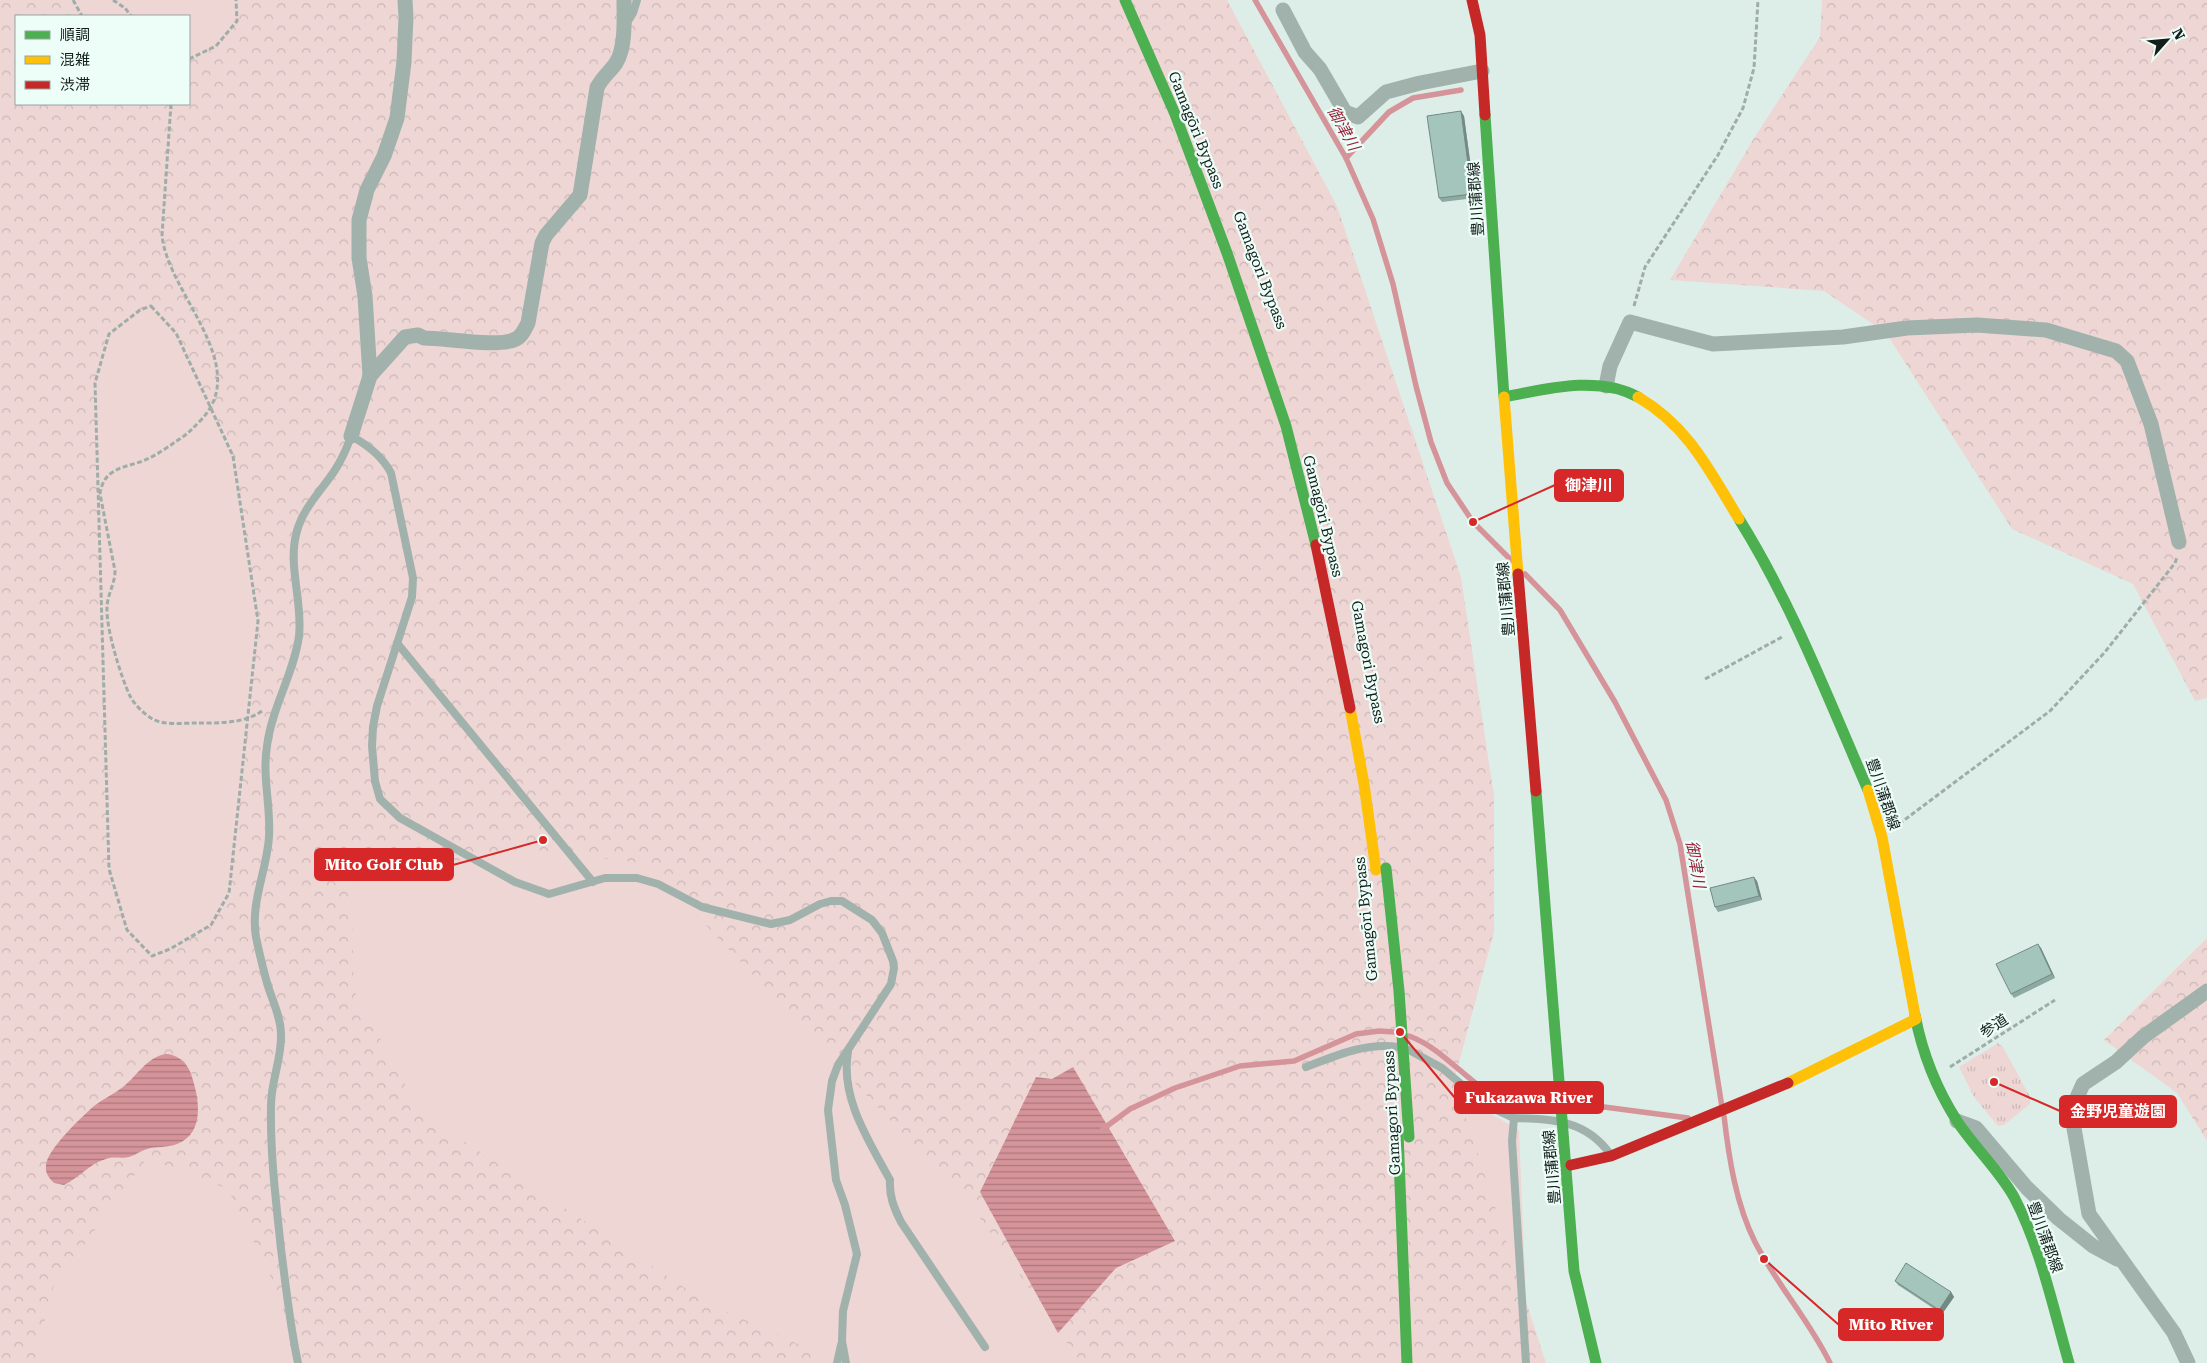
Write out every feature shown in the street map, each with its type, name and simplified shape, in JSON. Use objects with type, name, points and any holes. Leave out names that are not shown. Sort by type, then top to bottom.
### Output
[{"type":"main road","name":"Gamagōri Bypass","points":[[1126,0],[1175,114],[1224,243],[1286,426],[1313,531],[1343,672],[1381,869],[1403,1135],[1406,1363]]},
{"type":"main road","name":"Gamagori Bypass","points":[[1137,0],[1253,293]]},
{"type":"main road","name":"豊川蒲郡線","points":[[1472,0],[1480,35],[1504,398],[1574,1271],[1596,1363]]},
{"type":"main road","name":"豊川蒲郡線","points":[[1504,398],[1554,387],[1606,386],[1628,392],[1651,404],[1674,423],[1694,445],[1764,559],[1798,628],[1861,771],[1882,837],[1916,1019],[1926,1061],[1956,1121],[1994,1167],[2013,1196],[2030,1230],[2069,1363]]},
{"type":"main road","points":[[1294,413],[1316,496]]},
{"type":"main road","name":"Gamagori Bypass","points":[[1367,734],[1381,869]]},
{"type":"main road","points":[[1571,1165],[1611,1156],[1751,1100],[1818,1070],[1916,1019]]},
{"type":"main road","name":"Gamagori Bypass","points":[[1403,1135],[1418,1363]]},
{"type":"street","points":[[352,436],[370,376],[365,296],[359,258],[359,220],[367,190],[384,156],[397,118],[404,62],[405,0]]},
{"type":"street","points":[[370,376],[405,337],[418,336],[424,338],[501,342],[518,338],[524,331],[529,317],[542,243],[555,224],[580,195],[597,88],[600,80],[616,62],[622,45],[624,0]]},
{"type":"street","points":[[1283,10],[1305,52],[1320,69],[1345,112],[1358,117],[1386,92],[1420,83],[1482,71]]},
{"type":"street","points":[[1606,386],[1610,366],[1630,322],[1713,344],[1843,336],[1907,328],[1977,325],[2046,330],[2116,351],[2127,361],[2151,424],[2179,542]]},
{"type":"street","points":[[2188,1363],[2174,1333],[2120,1260],[2089,1214],[2071,1111],[2082,1084],[2116,1062],[2143,1037],[2207,991]]},
{"type":"street","points":[[1956,1121],[1976,1128],[2027,1188],[2059,1219],[2093,1246],[2120,1260]]},
{"type":"lane","points":[[623,28],[633,13],[637,0]]},
{"type":"lane","points":[[298,1363],[284,1275],[271,1154],[271,1101],[278,1060],[280,1024],[267,983],[256,935],[256,907],[269,836],[270,815],[264,771],[267,747],[272,718],[296,652],[299,636],[300,621],[294,577],[294,544],[297,528],[309,506],[344,456],[352,436],[368,446],[387,465],[394,482],[414,587],[377,706],[373,727],[372,762],[380,799],[400,818],[481,865],[531,889],[549,894],[618,877],[637,878],[658,884],[702,907],[771,924],[790,920],[820,904],[831,901],[842,902],[855,908],[872,920],[882,933],[892,955],[894,968],[891,984],[848,1047],[832,1081],[828,1110],[836,1180],[847,1213],[857,1254],[843,1310],[842,1341],[837,1363]]},
{"type":"lane","points":[[397,643],[593,882]]},
{"type":"lane","points":[[1306,1067],[1354,1050],[1384,1045],[1412,1050],[1430,1061],[1486,1105],[1514,1118],[1550,1119],[1568,1123],[1601,1142],[1611,1156]]},
{"type":"lane","points":[[848,1047],[846,1062],[849,1091],[857,1117],[890,1180],[889,1191],[893,1206],[901,1222],[985,1347]]},
{"type":"lane","points":[[1514,1118],[1512,1141],[1526,1363]]},
{"type":"lane","points":[[842,1341],[846,1363]]},
{"type":"path","points":[[73,0],[81,15]]},
{"type":"path","points":[[113,0],[125,8],[130,15]]},
{"type":"path","points":[[190,58],[216,46],[237,21],[236,0]]},
{"type":"path","points":[[1630,322],[1645,267],[1718,155],[1742,108],[1754,68],[1758,0]]},
{"type":"path","points":[[171,105],[162,234],[163,246],[170,267],[194,310],[215,357],[216,394],[210,407],[190,433],[148,459],[110,474],[101,487],[100,494],[115,571],[115,580],[108,598],[107,613],[118,659],[131,697],[151,718],[162,723],[213,723],[248,718],[265,709],[281,691]]},
{"type":"path","points":[[152,306],[176,333],[233,456],[258,621],[248,718],[229,893],[211,924],[170,949],[152,956],[127,930],[109,869],[95,383],[109,334],[140,310],[152,306]]},
{"type":"path","points":[[1882,837],[2050,711],[2105,652],[2175,563],[2179,552],[2179,542]]},
{"type":"path","points":[[1705,679],[1798,628]]},
{"type":"path","name":"参道","points":[[1944,1072],[2055,1000]]},
{"type":"green space","points":[[0,0],[857,0],[1449,1081],[1483,1109],[1519,1130],[1525,1277],[1526,1363],[0,1363]]},
{"type":"green space","points":[[0,0],[73,0],[81,15],[15,15],[15,105],[190,105],[190,59],[216,46],[237,21],[236,0],[1227,0],[1337,206],[1461,577],[1494,796],[1494,932],[1454,1081],[1546,1363],[1081,1363],[973,1208],[648,864],[522,848],[351,882],[354,991],[420,1112],[706,1302],[839,1363],[293,1363],[281,1298],[228,1189],[147,1158],[53,1288],[34,1363],[0,1363]],"holes":[[[151,307],[176,333],[233,456],[258,621],[229,893],[211,925],[170,949],[153,956],[127,930],[109,869],[95,383],[109,334],[140,310]]]},
{"type":"green space","points":[[1822,0],[2207,0],[2207,698],[2195,701],[2133,584],[2012,529],[1886,333],[1824,291],[1670,280],[1754,138],[1820,37]]},
{"type":"green space","points":[[2207,938],[2207,1141],[2177,1093],[2104,1040]]},
{"type":"green space","points":[[1998,1043],[2003,1047],[2030,1097],[2030,1104],[2004,1125],[1998,1126],[1974,1097],[1959,1067]]},
{"type":"shaded area","points":[[165,1054],[174,1055],[181,1060],[191,1074],[198,1103],[198,1114],[193,1132],[177,1144],[147,1149],[129,1157],[109,1158],[95,1164],[64,1185],[54,1183],[46,1171],[46,1166],[52,1151],[58,1143],[94,1106],[123,1087],[152,1060]]},
{"type":"shaded area","points":[[1073,1067],[1175,1241],[1116,1268],[1058,1333],[980,1192],[1036,1077],[1052,1079]]},
{"type":"building","points":[[1461,111],[1472,194],[1439,198],[1427,116]]},
{"type":"building","points":[[1754,877],[1759,896],[1715,907],[1710,888]]},
{"type":"building","points":[[2038,944],[2052,974],[2011,994],[1996,964]]},
{"type":"building","points":[[1906,1263],[1951,1292],[1939,1310],[1895,1281]]},
{"type":"waterway","name":"御津川","points":[[1255,0],[1346,158],[1373,219],[1393,284],[1431,442],[1447,483],[1473,522],[1511,560]]},
{"type":"waterway","points":[[1346,158],[1389,112],[1413,98],[1461,90]]},
{"type":"waterway","name":"御津川","points":[[1525,574],[1560,610],[1615,702],[1666,800],[1680,844],[1722,1107]]},
{"type":"waterway","points":[[1103,1129],[1130,1109],[1175,1088],[1240,1066],[1294,1061],[1356,1034],[1379,1031],[1395,1032]]},
{"type":"waterway","points":[[1409,1036],[1423,1042],[1436,1051],[1473,1081],[1497,1097],[1521,1104],[1556,1102]]},
{"type":"waterway","points":[[1566,1102],[1688,1118]]},
{"type":"waterway","points":[[1724,1116],[1734,1181],[1748,1227],[1773,1273],[1813,1332],[1830,1363]]},
{"type":"traffic: fast","points":[[1125,0],[1175,114],[1227,253],[1286,426],[1316,545]]},
{"type":"traffic: fast","points":[[1485,115],[1504,397],[1554,388],[1589,385],[1622,390],[1638,397]]},
{"type":"traffic: fast","points":[[1739,519],[1793,618],[1868,790]]},
{"type":"traffic: fast","points":[[1536,791],[1574,1271],[1596,1363]]},
{"type":"traffic: fast","points":[[1386,868],[1399,991],[1409,1137]]},
{"type":"traffic: fast","points":[[1915,1015],[1926,1056],[1936,1083],[1957,1121],[2008,1187],[2032,1237],[2046,1278],[2069,1363]]},
{"type":"traffic: fast","points":[[1398,1133],[1407,1363]]},
{"type":"traffic: slow","points":[[1504,397],[1518,574]]},
{"type":"traffic: slow","points":[[1638,397],[1656,409],[1684,436],[1707,467],[1739,519]]},
{"type":"traffic: slow","points":[[1350,708],[1364,784],[1376,870]]},
{"type":"traffic: slow","points":[[1868,790],[1882,837],[1915,1015]]},
{"type":"traffic: slow","points":[[1788,1083],[1916,1019]]},
{"type":"traffic: jam","points":[[1472,0],[1480,35],[1485,115]]},
{"type":"traffic: jam","points":[[1316,545],[1350,708]]},
{"type":"traffic: jam","points":[[1518,574],[1536,791]]},
{"type":"traffic: jam","points":[[1571,1165],[1611,1156],[1788,1083]]},
{"type":"place","name":"御津川","points":[[1473,522]]},
{"type":"place","name":"Mito Golf Club","points":[[543,840]]},
{"type":"place","name":"Fukazawa River","points":[[1400,1032]]},
{"type":"place","name":"金野児童遊園","points":[[1994,1082]]},
{"type":"place","name":"Mito River","points":[[1764,1259]]}]
